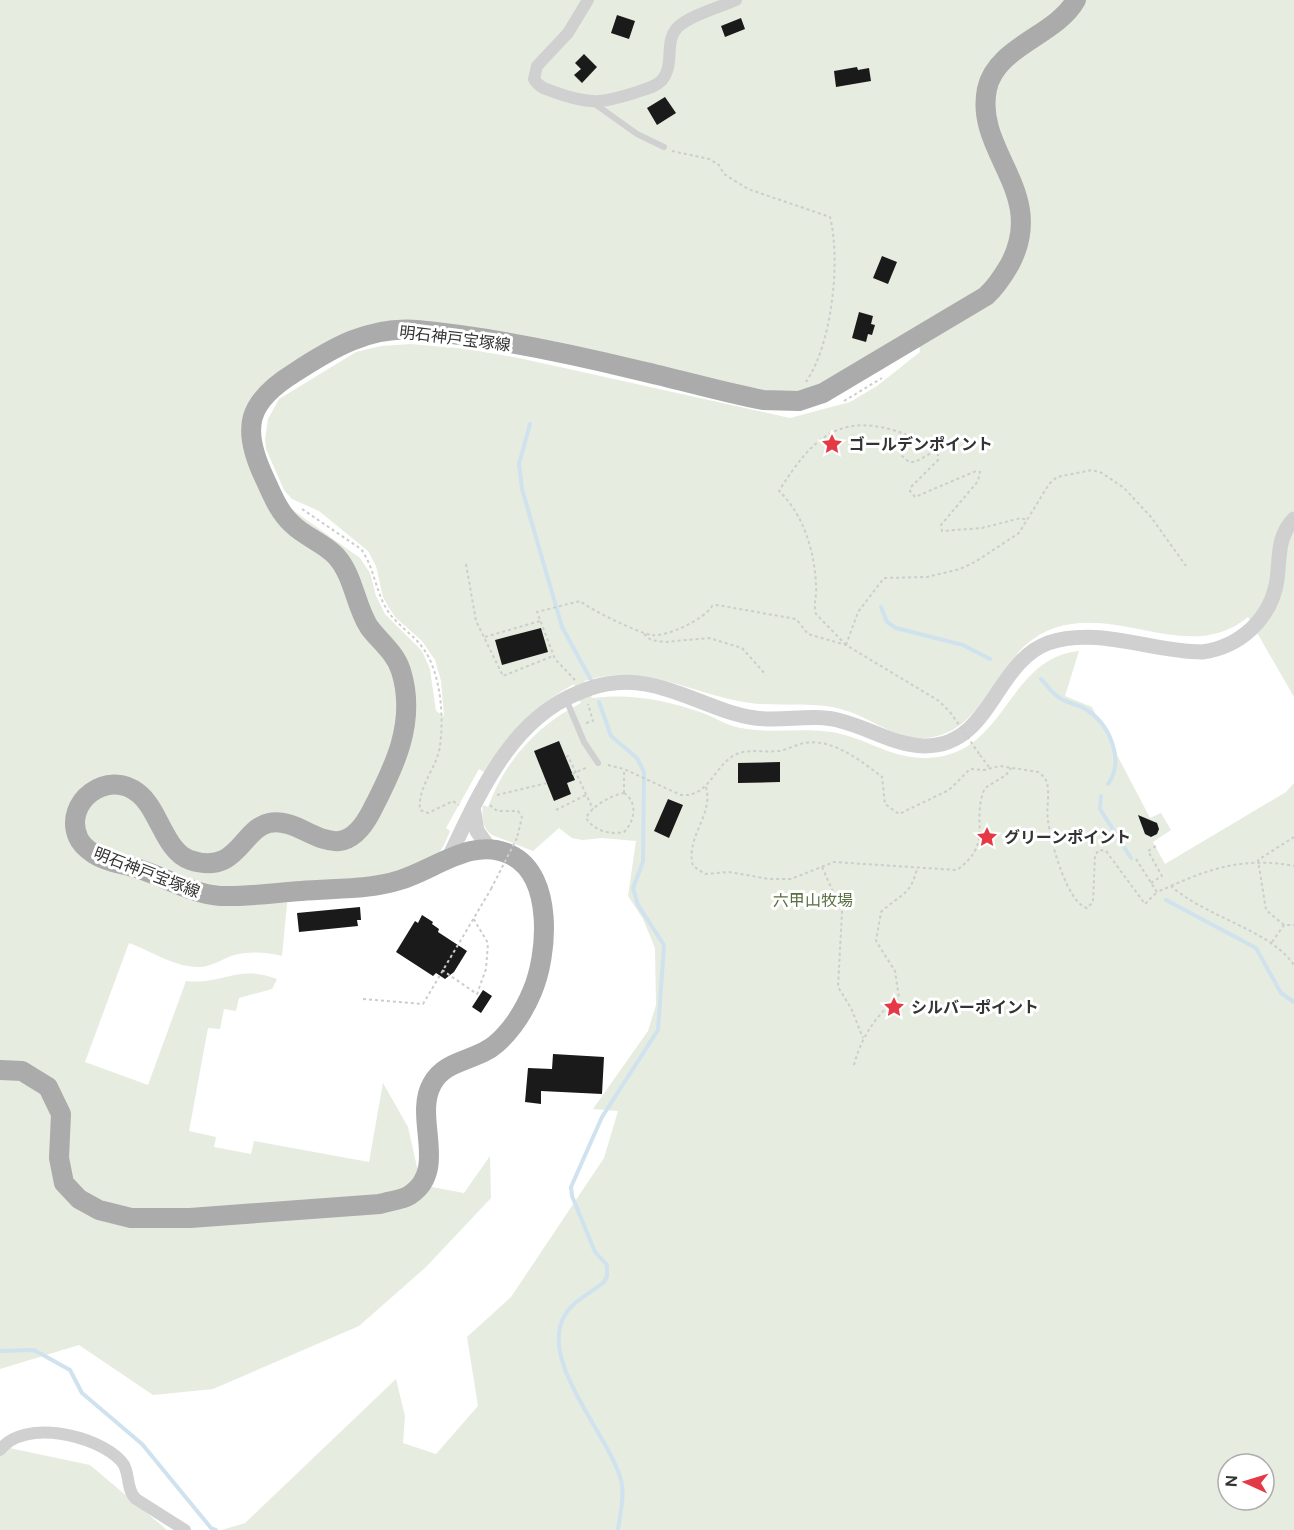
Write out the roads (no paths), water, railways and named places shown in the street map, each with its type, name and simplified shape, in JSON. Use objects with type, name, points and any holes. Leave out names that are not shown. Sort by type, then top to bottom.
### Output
[{"type":"main road","name":"明石神戸宝塚線","points":[[490,849],[470,850],[408,878],[375,885],[220,896],[198,893],[144,870],[106,860],[88,850],[77,836],[77,814],[83,800],[100,786],[116,784],[139,793],[150,806],[177,852],[191,861],[222,860],[238,850],[261,826],[269,823],[287,824],[324,840],[339,840],[352,835],[366,821],[396,762],[406,721],[404,686],[400,668],[393,655],[366,621],[342,564],[327,548],[294,526],[274,500],[250,443],[253,416],[263,396],[276,384],[349,340],[404,330],[521,345],[745,396],[799,401],[816,396],[986,297],[1003,276],[1019,243],[1021,218],[1016,188],[988,124],[986,102],[988,88],[1002,65],[1064,16],[1076,0]]},
{"type":"main road","points":[[0,1070],[22,1071],[48,1088],[61,1114],[59,1158],[64,1183],[79,1199],[99,1210],[131,1218],[190,1218],[380,1204],[409,1195],[419,1186],[428,1171],[427,1108],[430,1086],[444,1070],[495,1046],[517,1021],[533,991],[544,925],[543,906],[533,877],[518,859],[490,849]]},
{"type":"street","points":[[588,0],[568,33],[537,66],[534,79],[542,87],[594,103],[613,100],[656,84],[668,68],[671,42],[676,30],[686,22],[736,0]]},
{"type":"street","points":[[447,861],[466,806],[524,730],[540,715],[580,694],[628,684],[666,687],[753,717],[834,719],[904,744],[939,744],[957,738],[973,727],[1020,662],[1047,644],[1080,638],[1202,652],[1236,641],[1254,627],[1267,610],[1275,587],[1281,541],[1294,519]]},
{"type":"street","points":[[466,806],[477,831],[490,849]]},
{"type":"street","points":[[0,1450],[25,1434],[53,1431],[87,1440],[120,1460],[125,1467],[131,1494],[136,1499],[185,1530]]},
{"type":"lane","points":[[594,103],[637,134],[664,147]]},
{"type":"lane","points":[[580,694],[584,742],[598,763]]},
{"type":"waterway","points":[[530,424],[519,464],[522,489],[562,627],[591,680]]},
{"type":"waterway","points":[[881,607],[887,622],[896,628],[963,645],[990,659]]},
{"type":"waterway","points":[[1041,679],[1057,696],[1087,710],[1108,734],[1115,754],[1113,775],[1108,784]]},
{"type":"waterway","points":[[599,702],[611,736],[637,758],[644,772],[643,862],[633,888],[638,905],[664,945],[658,1030],[602,1117],[571,1187],[572,1196],[595,1252],[607,1265],[607,1276],[604,1282],[568,1310],[559,1333],[560,1353],[567,1375],[614,1462],[621,1480],[622,1499],[618,1530]]},
{"type":"waterway","points":[[1101,796],[1100,809],[1131,858]]},
{"type":"waterway","points":[[1166,900],[1256,948],[1281,993],[1294,1002]]},
{"type":"waterway","points":[[0,1351],[34,1350],[70,1370],[82,1393],[142,1444],[211,1528],[216,1530]]},
{"type":"place","name":"ゴールデンポイント","points":[[832,444]]},
{"type":"place","name":"グリーンポイント","points":[[987,837]]},
{"type":"place","name":"シルバーポイント","points":[[894,1007]]},
{"type":"park label","name":"六甲山牧場","points":[[813,900]]}]
